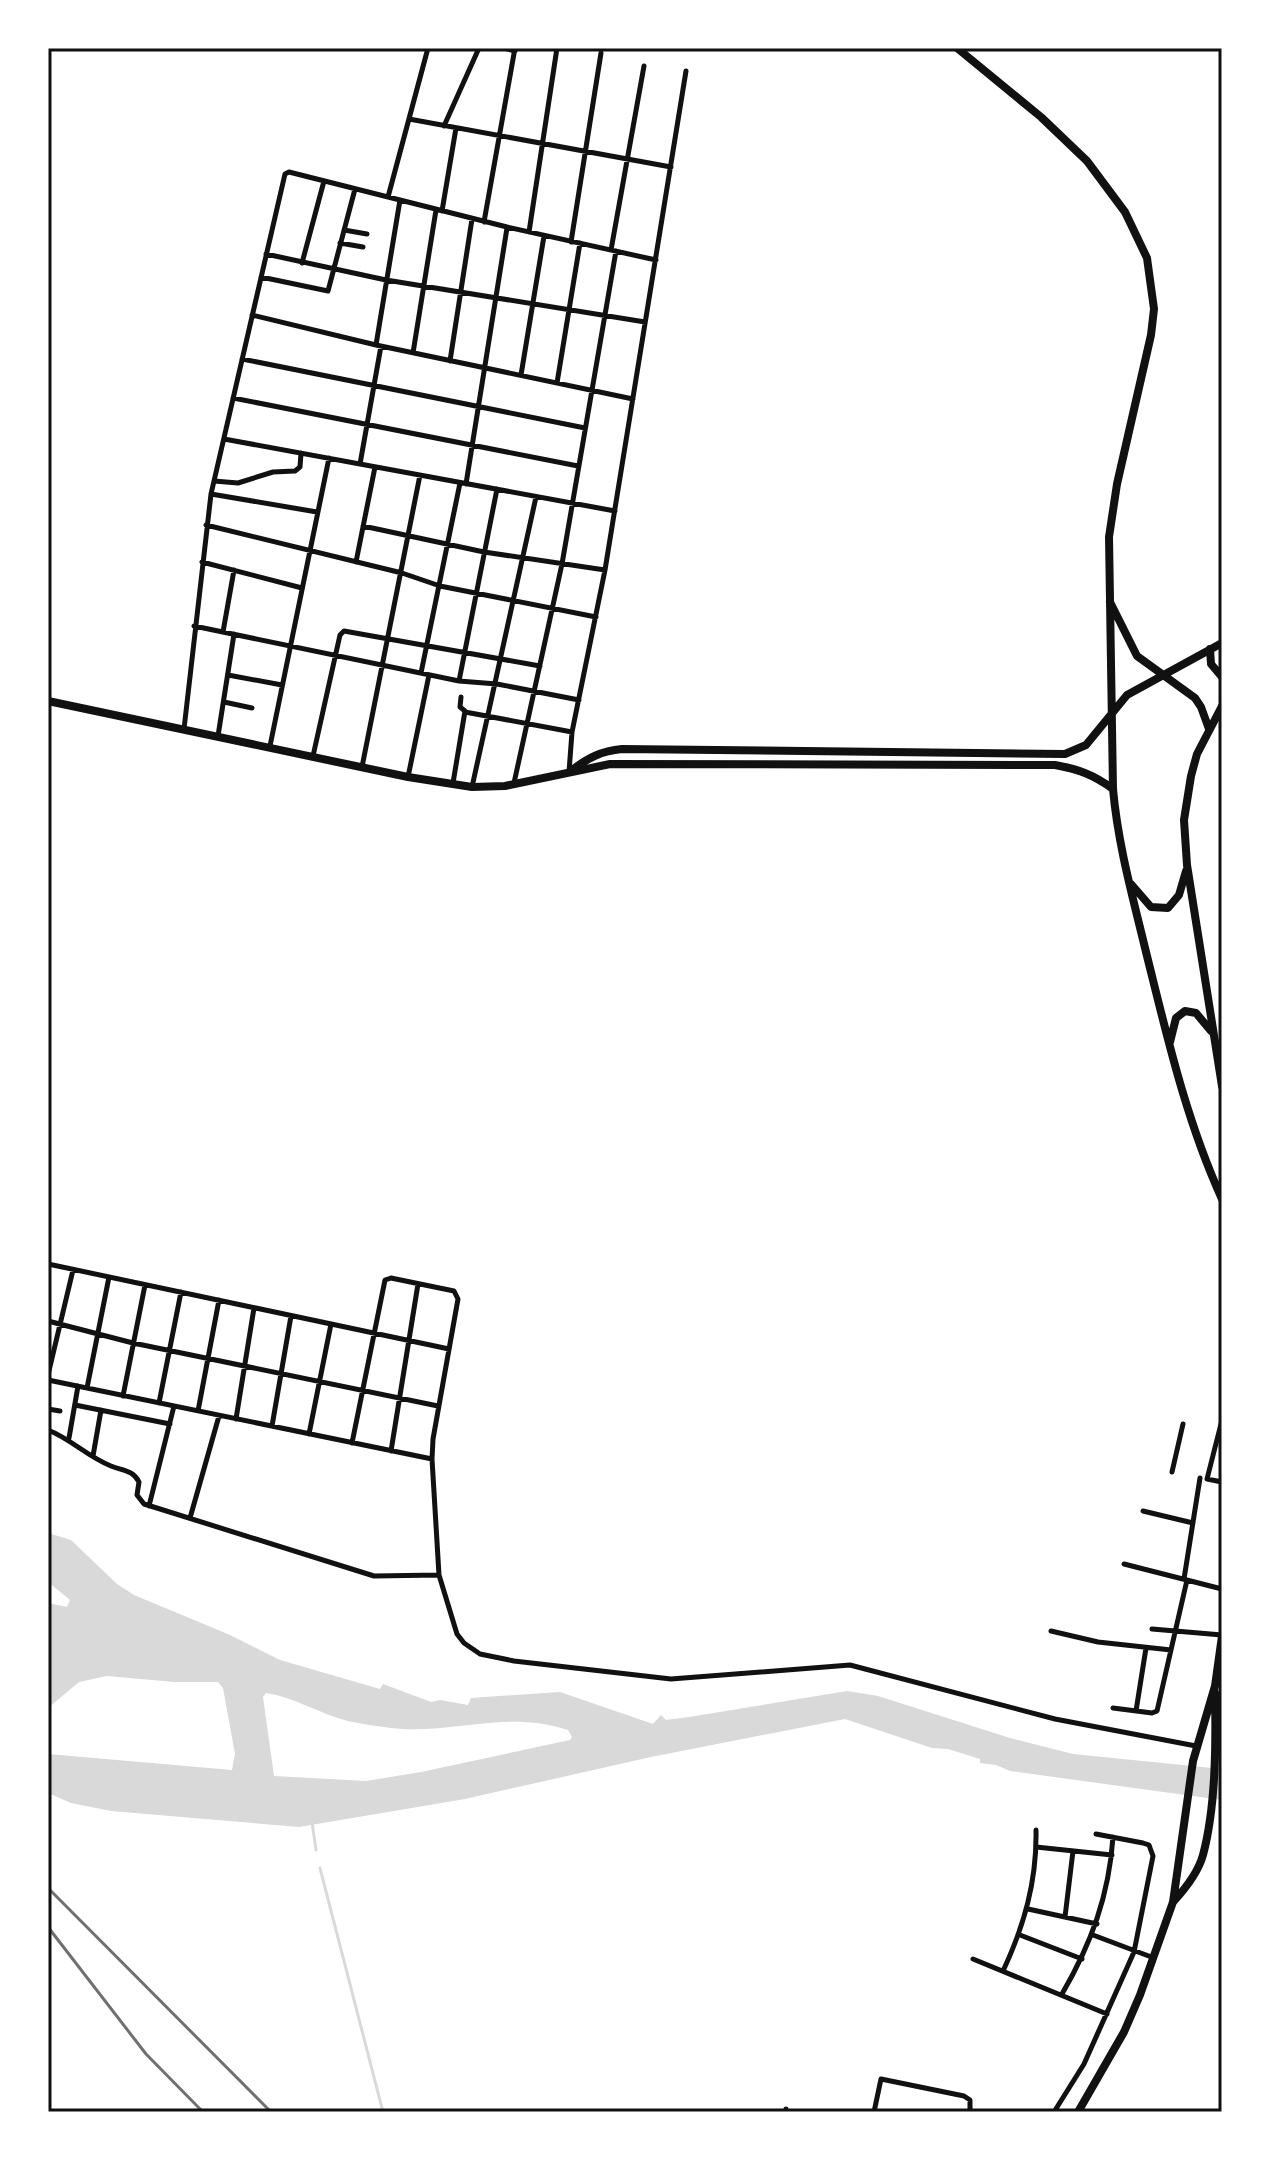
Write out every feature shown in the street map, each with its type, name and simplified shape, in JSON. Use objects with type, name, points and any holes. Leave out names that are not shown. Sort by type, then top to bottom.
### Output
[{"type":"main road","points":[[957,48],[1053,127],[1087,161],[1125,212],[1147,258],[1154,309],[1151,335],[1109,537],[1113,789],[1128,880],[1169,1045],[1193,1127],[1222,1199]]},
{"type":"main road","points":[[1108,598],[1137,656],[1195,698],[1209,729]]},
{"type":"main road","points":[[569,772],[591,756],[622,749],[1065,754],[1086,745],[1127,695],[1222,643]]},
{"type":"main road","points":[[1210,649],[1211,664],[1222,677]]},
{"type":"main road","points":[[48,701],[408,777],[472,787],[513,784],[595,766],[621,764],[1055,765],[1076,768],[1096,776],[1113,789]]},
{"type":"main road","points":[[1220,713],[1197,754],[1186,798],[1184,831],[1222,1086]]},
{"type":"main road","points":[[1128,880],[1151,907],[1168,908],[1179,895],[1187,865]]},
{"type":"main road","points":[[1169,1045],[1176,1018],[1185,1011],[1196,1013],[1212,1032]]},
{"type":"main road","points":[[1078,2112],[1124,2032],[1173,1902],[1193,1761],[1215,1686],[1222,1638]]},
{"type":"main road","points":[[1173,1902],[1196,1872],[1203,1854],[1219,1714],[1215,1686]]},
{"type":"street","points":[[388,197],[428,48]]},
{"type":"street","points":[[444,126],[479,48]]},
{"type":"street","points":[[484,222],[515,49],[504,48]]},
{"type":"street","points":[[529,232],[557,48]]},
{"type":"street","points":[[571,242],[601,53]]},
{"type":"street","points":[[513,784],[562,564],[644,66]]},
{"type":"street","points":[[569,772],[572,732],[605,570],[686,71]]},
{"type":"street","points":[[409,119],[671,167]]},
{"type":"street","points":[[413,353],[456,128]]},
{"type":"street","points":[[184,730],[211,494],[284,176],[289,172],[484,222],[656,260]]},
{"type":"street","points":[[302,263],[324,181]]},
{"type":"street","points":[[261,277],[326,292],[355,189]]},
{"type":"street","points":[[360,464],[375,386],[386,280],[400,200]]},
{"type":"street","points":[[450,361],[472,219]]},
{"type":"street","points":[[421,673],[472,445],[507,227]]},
{"type":"street","points":[[344,230],[367,234]]},
{"type":"street","points":[[521,375],[544,236]]},
{"type":"street","points":[[340,243],[363,247]]},
{"type":"street","points":[[557,383],[580,243]]},
{"type":"street","points":[[266,254],[386,280],[645,322]]},
{"type":"street","points":[[252,315],[379,346],[633,399]]},
{"type":"street","points":[[242,359],[585,428]]},
{"type":"street","points":[[233,398],[578,466]]},
{"type":"street","points":[[224,439],[615,511]]},
{"type":"street","points":[[214,481],[238,483],[273,472],[297,470],[301,453]]},
{"type":"street","points":[[270,746],[329,458]]},
{"type":"street","points":[[356,562],[375,467]]},
{"type":"street","points":[[362,767],[420,475]]},
{"type":"street","points":[[236,498],[238,483]]},
{"type":"street","points":[[459,681],[497,489]]},
{"type":"street","points":[[211,494],[317,512]]},
{"type":"street","points":[[472,787],[490,717],[536,497]]},
{"type":"street","points":[[206,525],[402,573],[440,586],[596,617]]},
{"type":"street","points":[[363,526],[484,552],[605,570]]},
{"type":"street","points":[[202,561],[302,588]]},
{"type":"street","points":[[223,632],[234,570]]},
{"type":"street","points":[[194,626],[459,681],[497,684],[579,700]]},
{"type":"street","points":[[313,756],[340,635],[347,630],[540,666]]},
{"type":"street","points":[[218,736],[234,634]]},
{"type":"street","points":[[228,675],[282,685]]},
{"type":"street","points":[[408,777],[429,675]]},
{"type":"street","points":[[461,697],[460,707],[465,712],[572,732]]},
{"type":"street","points":[[224,702],[252,708]]},
{"type":"street","points":[[452,785],[465,712]]},
{"type":"street","points":[[48,1264],[449,1349]]},
{"type":"street","points":[[73,1270],[48,1378],[432,1459]]},
{"type":"street","points":[[87,1388],[109,1277]]},
{"type":"street","points":[[352,1443],[384,1282],[389,1278],[454,1291],[458,1299],[438,1406],[432,1459],[439,1575],[457,1634],[480,1654],[514,1661],[671,1679],[850,1665],[1055,1719],[1196,1746]]},
{"type":"street","points":[[391,1451],[418,1284]]},
{"type":"street","points":[[123,1396],[145,1285]]},
{"type":"street","points":[[159,1403],[181,1292]]},
{"type":"street","points":[[198,1411],[219,1300]]},
{"type":"street","points":[[236,1419],[254,1308]]},
{"type":"street","points":[[272,1426],[291,1316]]},
{"type":"street","points":[[48,1321],[169,1351],[438,1406]]},
{"type":"street","points":[[309,1434],[331,1324]]},
{"type":"street","points":[[69,1438],[78,1386]]},
{"type":"street","points":[[75,1405],[170,1424]]},
{"type":"street","points":[[149,1506],[174,1406]]},
{"type":"street","points":[[48,1409],[60,1411]]},
{"type":"street","points":[[93,1456],[101,1410]]},
{"type":"street","points":[[190,1518],[219,1415]]},
{"type":"street","points":[[1113,1708],[1152,1713],[1158,1708],[1185,1580],[1193,1523],[1222,1420]]},
{"type":"street","points":[[1172,1472],[1183,1424]]},
{"type":"street","points":[[48,1430],[69,1438],[115,1468],[133,1473],[139,1482],[139,1500],[149,1506],[374,1576],[439,1575]]},
{"type":"street","points":[[1204,1478],[1222,1482]]},
{"type":"street","points":[[1143,1511],[1193,1523]]},
{"type":"street","points":[[1124,1564],[1222,1589]]},
{"type":"street","points":[[1152,1629],[1222,1638]]},
{"type":"street","points":[[1051,1631],[1098,1642],[1171,1650]]},
{"type":"street","points":[[1136,1711],[1146,1648]]},
{"type":"street","points":[[1003,1971],[1028,1909],[1036,1830]]},
{"type":"street","points":[[1054,2112],[1084,2064],[1134,1952],[1152,1850],[1143,1843],[1096,1834]]},
{"type":"street","points":[[1062,1994],[1097,1924],[1106,1890],[1113,1837]]},
{"type":"street","points":[[1036,1847],[1112,1855]]},
{"type":"street","points":[[1065,1917],[1073,1851]]},
{"type":"street","points":[[1028,1909],[1097,1924]]},
{"type":"street","points":[[1020,1935],[1082,1959]]},
{"type":"street","points":[[1093,1935],[1154,1958]]},
{"type":"street","points":[[973,1959],[1107,2014]]},
{"type":"street","points":[[874,2112],[881,2079],[964,2096],[970,2100],[970,2112]]},
{"type":"shaded area","points":[[48,1533],[71,1540],[117,1584],[134,1595],[230,1635],[280,1660],[380,1689],[383,1684],[431,1702],[440,1700],[468,1705],[471,1698],[560,1692],[653,1724],[661,1715],[666,1720],[847,1691],[878,1696],[1010,1738],[1073,1754],[1222,1769],[1222,1800],[1010,1771],[980,1763],[980,1759],[948,1749],[932,1748],[845,1719],[651,1757],[465,1799],[299,1827],[111,1811],[71,1803],[48,1793],[48,1754],[232,1770],[235,1754],[223,1688],[218,1682],[107,1676],[79,1682],[48,1708],[48,1603],[67,1607],[70,1600],[48,1582]],"holes":[[[266,1693],[338,1718],[391,1728],[523,1722],[568,1730],[572,1737],[570,1740],[421,1772],[366,1781],[274,1776],[263,1697]]]},
{"type":"waterway","points":[[312,1822],[316,1850]]},
{"type":"waterway","points":[[320,1868],[383,2112]]},
{"type":"railway","points":[[48,1888],[271,2112]]},
{"type":"railway","points":[[48,1927],[146,2054],[203,2112]]}]
